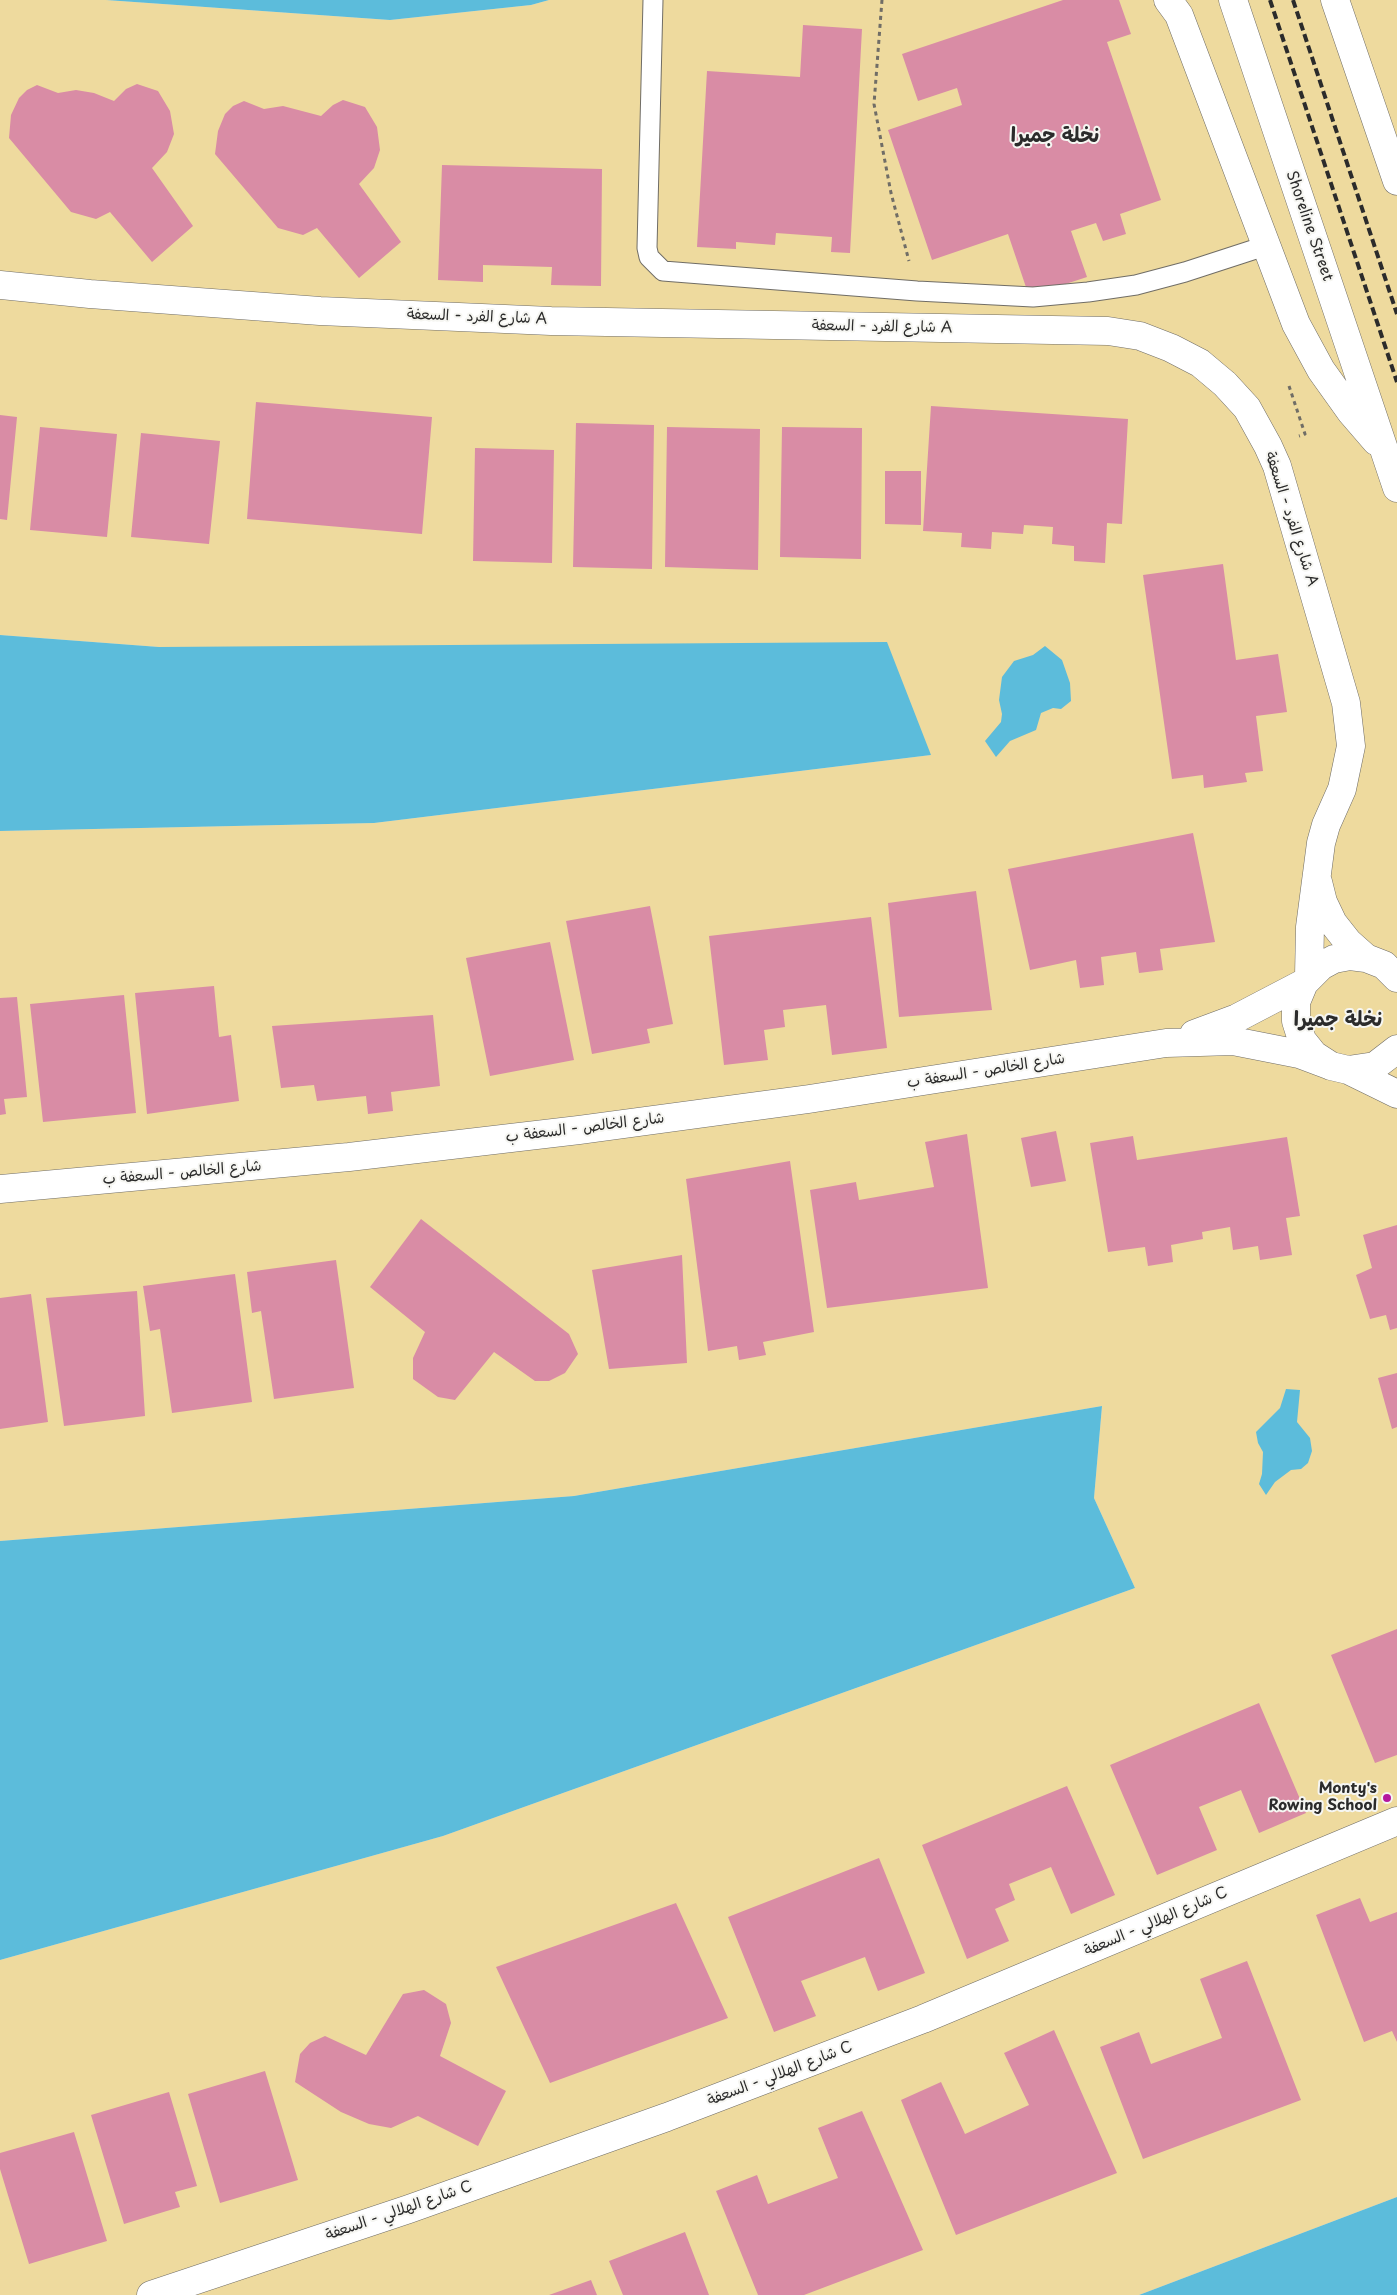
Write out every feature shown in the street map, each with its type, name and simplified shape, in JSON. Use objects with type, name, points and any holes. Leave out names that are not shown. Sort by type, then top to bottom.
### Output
[{"type":"street","name":"Shoreline Street","points":[[1233,0],[1397,488]]},
{"type":"street","points":[[1335,0],[1397,181]]},
{"type":"street","points":[[1174,5],[1296,324],[1321,370],[1351,412],[1385,452]]},
{"type":"street","name":"شارع الفرد - السعفة A","points":[[0,285],[90,294],[320,311],[551,321],[1108,331],[1140,336],[1171,348],[1200,364],[1225,384],[1247,408],[1277,466],[1346,703],[1351,746],[1348,768],[1342,789],[1323,834],[1310,927],[1306,980],[1296,1002],[1296,1021],[1302,1040],[1314,1055],[1339,1068]]},
{"type":"street","name":"شارع الفرد - السعفة A","points":[[1317,878],[1323,902],[1333,923],[1348,942],[1386,964]]},
{"type":"street","name":"شارع الخالص - السعفة ب","points":[[1166,1043],[1237,1018],[1306,980],[1320,966],[1334,959],[1350,956],[1386,964]]},
{"type":"street","name":"شارع الخالص - السعفة ب","points":[[0,1189],[339,1158],[579,1130],[809,1099],[1166,1043],[1233,1041],[1299,1054],[1339,1068]]},
{"type":"street","points":[[1339,1068],[1375,1066],[1397,1049]]},
{"type":"street","points":[[1339,1068],[1397,1094]]},
{"type":"street","name":"شارع الهلالي - السعفة C","points":[[151,2295],[409,2209],[667,2117],[923,2019],[1397,1821]]},
{"type":"lane","points":[[653,0],[647,248],[655,265],[662,271],[917,291],[1032,297],[1136,285],[1185,272],[1265,246]]},
{"type":"path","points":[[882,0],[874,104],[891,193],[917,291]]},
{"type":"sand","points":[[0,0],[106,0],[390,20],[531,5],[549,0],[1397,0],[1397,2197],[1139,2295],[0,2295],[0,1960],[443,1836],[1135,1588],[1094,1498],[1102,1406],[574,1496],[0,1541],[0,831],[374,823],[931,755],[159,647],[0,635]]},
{"type":"water","points":[[106,0],[549,0],[531,5],[390,20]]},
{"type":"water","points":[[0,635],[159,647],[887,642],[931,755],[374,823],[0,831]]},
{"type":"water","points":[[1045,646],[1062,660],[1070,683],[1071,701],[1061,709],[1053,708],[1041,713],[1036,730],[1010,741],[996,757],[985,741],[1001,722],[1002,714],[999,700],[1002,677],[1014,661],[1033,655]]},
{"type":"water","points":[[1286,1389],[1300,1390],[1297,1422],[1310,1438],[1312,1451],[1308,1463],[1301,1469],[1291,1470],[1275,1482],[1266,1495],[1259,1484],[1262,1474],[1263,1452],[1258,1443],[1256,1432],[1280,1408]]},
{"type":"water","points":[[1102,1406],[1094,1498],[1135,1588],[443,1836],[0,1960],[0,1541],[574,1496]]},
{"type":"water","points":[[1397,2197],[1397,2295],[1139,2295]]},
{"type":"building","points":[[1063,0],[1119,0],[1131,34],[1107,42],[1161,200],[1120,214],[1126,234],[1103,241],[1096,223],[1071,231],[1087,277],[1029,296],[1008,234],[932,260],[888,130],[962,105],[957,88],[918,101],[902,54]]},
{"type":"building","points":[[803,25],[862,29],[850,253],[831,252],[832,237],[776,233],[775,245],[736,242],[736,249],[697,247],[707,71],[800,77]]},
{"type":"building","points":[[137,84],[158,91],[170,111],[174,134],[167,152],[152,168],[193,226],[152,262],[110,212],[96,219],[71,212],[9,138],[11,115],[19,98],[27,90],[37,85],[58,93],[76,90],[94,93],[114,101],[126,89]]},
{"type":"building","points":[[343,100],[365,107],[377,127],[380,150],[374,168],[359,184],[401,242],[359,278],[317,228],[303,235],[278,228],[215,154],[218,131],[225,114],[233,106],[244,101],[264,109],[283,106],[321,116],[333,105]]},
{"type":"building","points":[[442,165],[602,169],[601,286],[551,285],[552,267],[483,265],[483,282],[438,280]]},
{"type":"building","points":[[256,402],[432,417],[422,534],[247,519]]},
{"type":"building","points":[[931,406],[1128,419],[1122,524],[1107,523],[1105,563],[1074,561],[1074,546],[1052,544],[1053,527],[1024,525],[1023,534],[992,532],[991,549],[961,547],[962,533],[923,531]]},
{"type":"building","points":[[0,415],[17,417],[7,520],[0,519]]},
{"type":"building","points":[[576,423],[654,425],[652,569],[573,567]]},
{"type":"building","points":[[40,427],[117,434],[107,537],[30,530]]},
{"type":"building","points":[[667,427],[760,429],[758,570],[665,567]]},
{"type":"building","points":[[782,427],[862,428],[861,559],[780,557]]},
{"type":"building","points":[[141,433],[220,441],[209,544],[131,537]]},
{"type":"building","points":[[475,448],[554,450],[552,563],[473,561]]},
{"type":"building","points":[[885,471],[921,471],[921,525],[885,524]]},
{"type":"building","points":[[1223,564],[1236,660],[1278,654],[1287,712],[1256,716],[1263,771],[1245,773],[1247,782],[1204,788],[1203,775],[1172,779],[1143,575]]},
{"type":"building","points":[[1193,833],[1215,942],[1160,949],[1163,970],[1139,973],[1136,952],[1101,957],[1104,985],[1080,988],[1076,960],[1030,970],[1008,869]]},
{"type":"building","points":[[976,891],[992,1010],[899,1017],[888,903]]},
{"type":"building","points":[[650,906],[673,1024],[647,1029],[650,1043],[592,1054],[566,921]]},
{"type":"building","points":[[871,917],[887,1048],[832,1055],[826,1005],[783,1010],[785,1027],[764,1030],[768,1060],[724,1065],[709,936]]},
{"type":"building","points":[[550,942],[574,1060],[490,1076],[466,958]]},
{"type":"building","points":[[214,986],[219,1037],[231,1035],[239,1101],[147,1114],[135,993]]},
{"type":"building","points":[[124,995],[136,1113],[43,1122],[30,1004]]},
{"type":"building","points":[[17,997],[27,1097],[4,1099],[6,1114],[0,1115],[0,998]]},
{"type":"building","points":[[433,1015],[440,1086],[391,1092],[393,1111],[368,1114],[366,1096],[317,1101],[314,1085],[281,1088],[272,1026]]},
{"type":"building","points":[[1056,1131],[1066,1181],[1031,1187],[1021,1138]]},
{"type":"building","points":[[967,1134],[988,1288],[827,1308],[810,1190],[856,1182],[859,1200],[934,1187],[925,1142]]},
{"type":"building","points":[[1133,1136],[1137,1160],[1287,1137],[1300,1216],[1286,1218],[1292,1255],[1260,1260],[1258,1246],[1233,1250],[1230,1227],[1202,1232],[1203,1239],[1171,1245],[1173,1262],[1148,1266],[1145,1247],[1108,1252],[1090,1143]]},
{"type":"building","points":[[790,1161],[814,1332],[763,1342],[766,1355],[739,1360],[737,1346],[708,1351],[686,1179]]},
{"type":"building","points":[[421,1219],[569,1334],[578,1354],[565,1373],[549,1381],[535,1381],[494,1352],[455,1400],[438,1397],[413,1379],[413,1358],[425,1332],[370,1287]]},
{"type":"building","points":[[1397,1225],[1397,1328],[1390,1330],[1386,1315],[1370,1319],[1356,1275],[1372,1268],[1363,1235]]},
{"type":"building","points":[[682,1255],[687,1363],[609,1369],[592,1270]]},
{"type":"building","points":[[336,1260],[354,1388],[274,1399],[261,1311],[252,1313],[247,1272]]},
{"type":"building","points":[[235,1274],[252,1402],[172,1413],[160,1329],[150,1331],[143,1286]]},
{"type":"building","points":[[137,1291],[145,1416],[64,1426],[46,1298]]},
{"type":"building","points":[[31,1294],[48,1422],[0,1429],[0,1298]]},
{"type":"building","points":[[1397,1373],[1397,1427],[1392,1429],[1378,1378]]},
{"type":"building","points":[[1397,1629],[1397,1755],[1375,1763],[1331,1655]]},
{"type":"building","points":[[1259,1703],[1306,1813],[1259,1833],[1241,1790],[1199,1807],[1217,1850],[1157,1875],[1110,1765]]},
{"type":"building","points":[[1067,1786],[1115,1895],[1071,1914],[1051,1867],[1009,1884],[1015,1900],[995,1909],[1009,1941],[967,1959],[922,1845]]},
{"type":"building","points":[[879,1858],[925,1973],[878,1991],[865,1957],[801,1981],[816,2016],[774,2032],[728,1917]]},
{"type":"building","points":[[1360,1898],[1370,1922],[1397,1912],[1397,2042],[1392,2031],[1364,2042],[1316,1915]]},
{"type":"building","points":[[676,1903],[728,2018],[550,2083],[496,1967]]},
{"type":"building","points":[[1247,1961],[1301,2100],[1143,2159],[1100,2047],[1139,2032],[1151,2064],[1222,2038],[1200,1979]]},
{"type":"building","points":[[424,1990],[446,2004],[451,2023],[440,2056],[506,2091],[478,2146],[418,2116],[391,2128],[369,2124],[341,2112],[295,2082],[300,2054],[310,2043],[325,2036],[366,2055],[403,1994]]},
{"type":"building","points":[[1054,2030],[1117,2173],[956,2235],[901,2100],[941,2082],[965,2134],[1029,2105],[1004,2053]]},
{"type":"building","points":[[265,2071],[298,2180],[220,2203],[188,2094]]},
{"type":"building","points":[[169,2092],[197,2186],[175,2192],[180,2207],[124,2224],[91,2115]]},
{"type":"building","points":[[862,2111],[923,2250],[804,2295],[758,2295],[716,2191],[757,2175],[768,2204],[838,2178],[818,2128]]},
{"type":"building","points":[[74,2132],[107,2241],[29,2264],[0,2169],[0,2153]]},
{"type":"building","points":[[685,2232],[709,2295],[623,2295],[609,2261]]},
{"type":"building","points":[[591,2280],[597,2295],[549,2295]]},
{"type":"railway","points":[[1270,0],[1397,382]]},
{"type":"railway","points":[[1293,0],[1397,314]]},
{"type":"place","name":"Monty's Rowing School","points":[[1387,1798]]},
{"type":"district","name":"نخلة جميرا","points":[[1055,136]]},
{"type":"district","name":"نخلة جميرا","points":[[1338,1020]]}]
